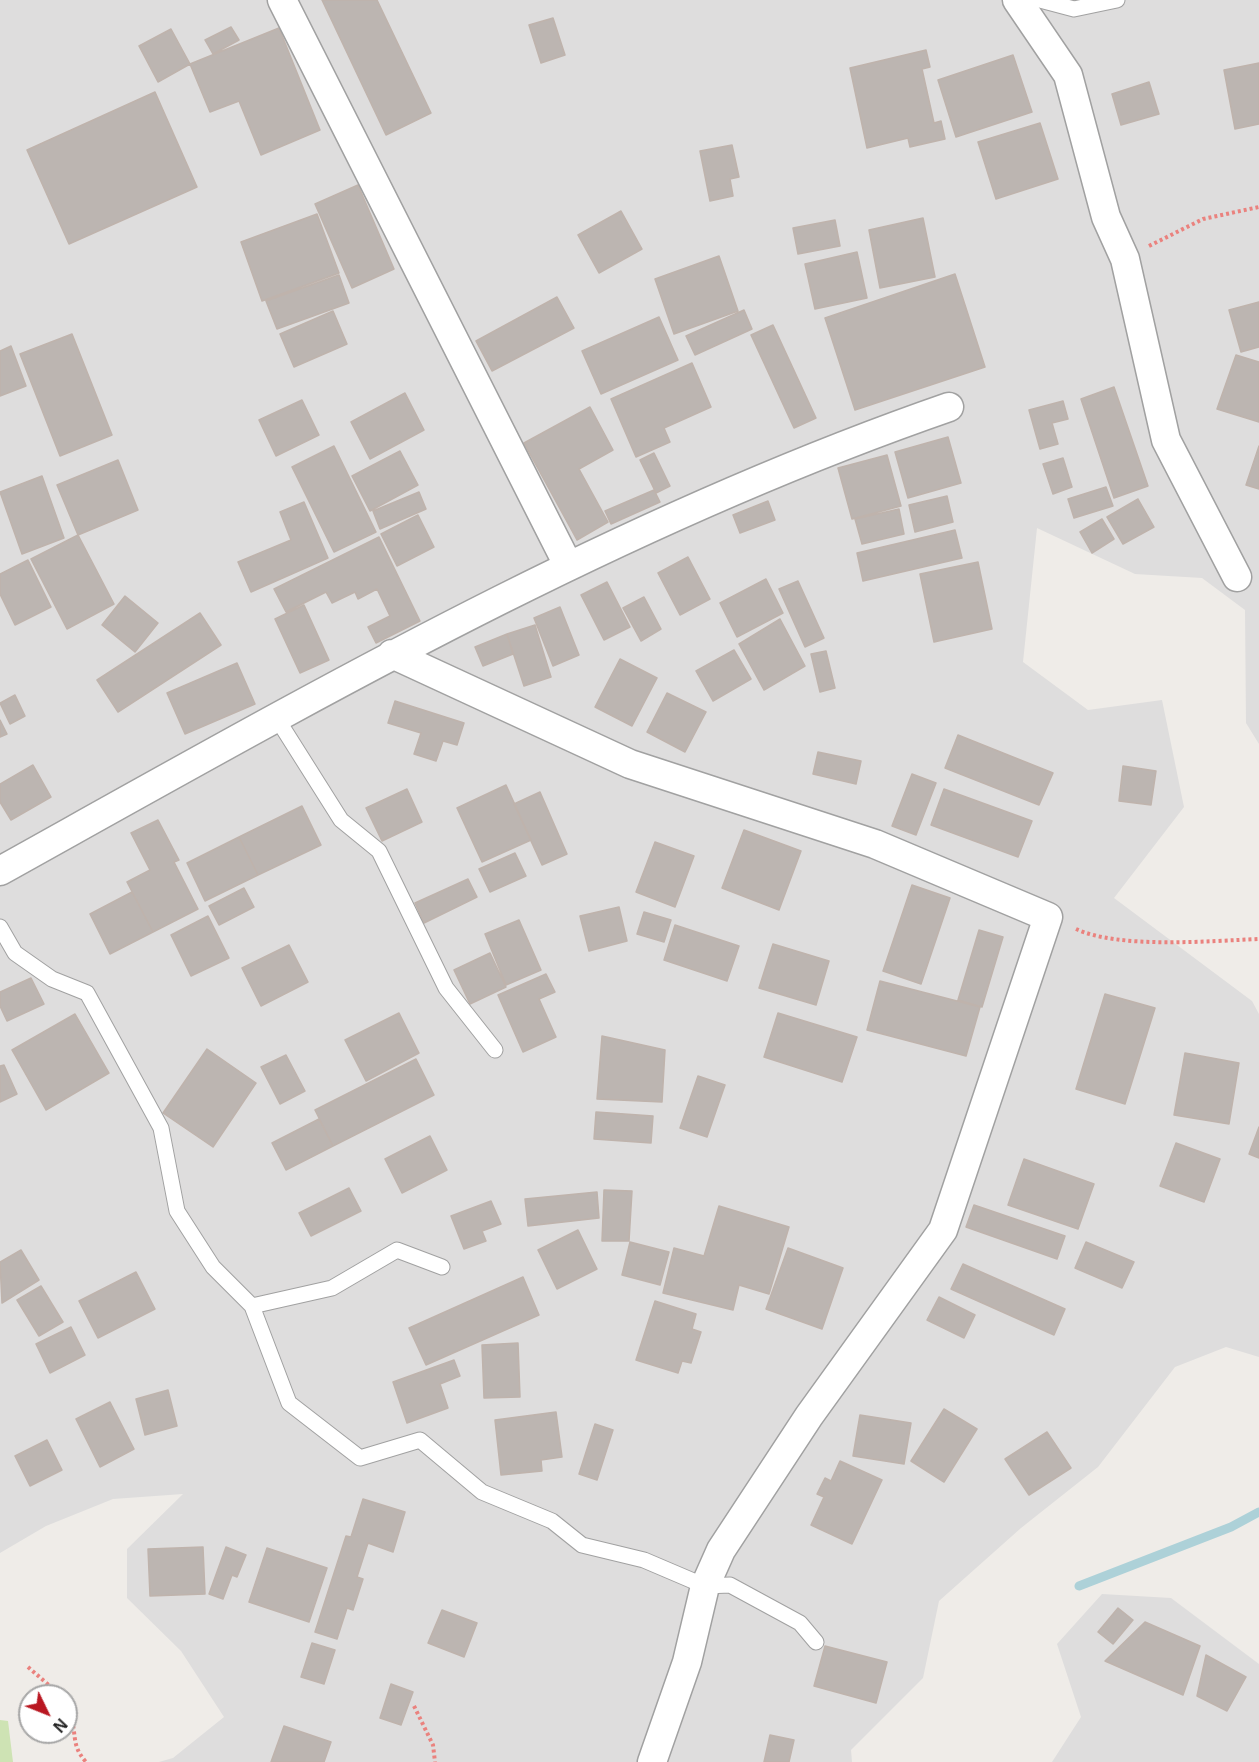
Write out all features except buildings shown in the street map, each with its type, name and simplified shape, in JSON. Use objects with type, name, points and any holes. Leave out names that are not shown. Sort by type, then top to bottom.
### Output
[{"type":"street","points":[[282,0],[568,565]]},
{"type":"street","points":[[1017,0],[1033,20],[1068,75],[1106,217],[1125,259],[1166,440],[1237,577]]},
{"type":"street","points":[[0,871],[392,654],[568,565],[842,444],[949,407]]},
{"type":"street","points":[[392,654],[630,764],[875,844],[1048,917],[943,1230],[809,1416],[721,1550],[705,1587],[687,1662],[652,1762]]},
{"type":"lane","points":[[1040,0],[1074,9],[1117,0]]},
{"type":"lane","points":[[276,717],[341,820],[379,851],[446,988],[495,1050]]},
{"type":"lane","points":[[0,927],[15,954],[52,979],[87,993],[161,1128],[177,1212],[213,1267],[252,1306],[289,1403],[360,1458],[420,1440],[482,1492],[552,1521],[582,1545],[644,1560],[705,1587],[730,1585],[800,1623],[816,1642]]},
{"type":"lane","points":[[252,1306],[332,1288],[397,1250],[442,1267]]},
{"type":"path","points":[[1125,259],[1203,219],[1259,207]]},
{"type":"path","points":[[1048,917],[1094,937],[1175,941],[1259,939]]},
{"type":"path","points":[[28,1667],[48,1684]]},
{"type":"path","points":[[414,1706],[434,1745],[435,1762]]},
{"type":"path","points":[[75,1744],[76,1750],[86,1762]]},
{"type":"shaded area","points":[[0,0],[1259,0],[1259,744],[1246,723],[1245,610],[1202,578],[1135,574],[1037,528],[1023,662],[1088,710],[1162,700],[1184,807],[1114,898],[1252,1001],[1259,1014],[1259,1357],[1226,1347],[1175,1367],[1098,1467],[1021,1528],[939,1601],[923,1678],[851,1750],[852,1762],[159,1762],[173,1758],[224,1717],[181,1651],[127,1598],[127,1549],[183,1494],[113,1499],[46,1526],[0,1553]]},
{"type":"shaded area","points":[[1102,1594],[1171,1598],[1259,1664],[1259,1762],[1052,1762],[1081,1717],[1057,1644]]},
{"type":"green space","points":[[0,1720],[8,1721],[13,1762],[0,1762]]},
{"type":"waterway","points":[[1079,1586],[1231,1527],[1259,1512]]}]
